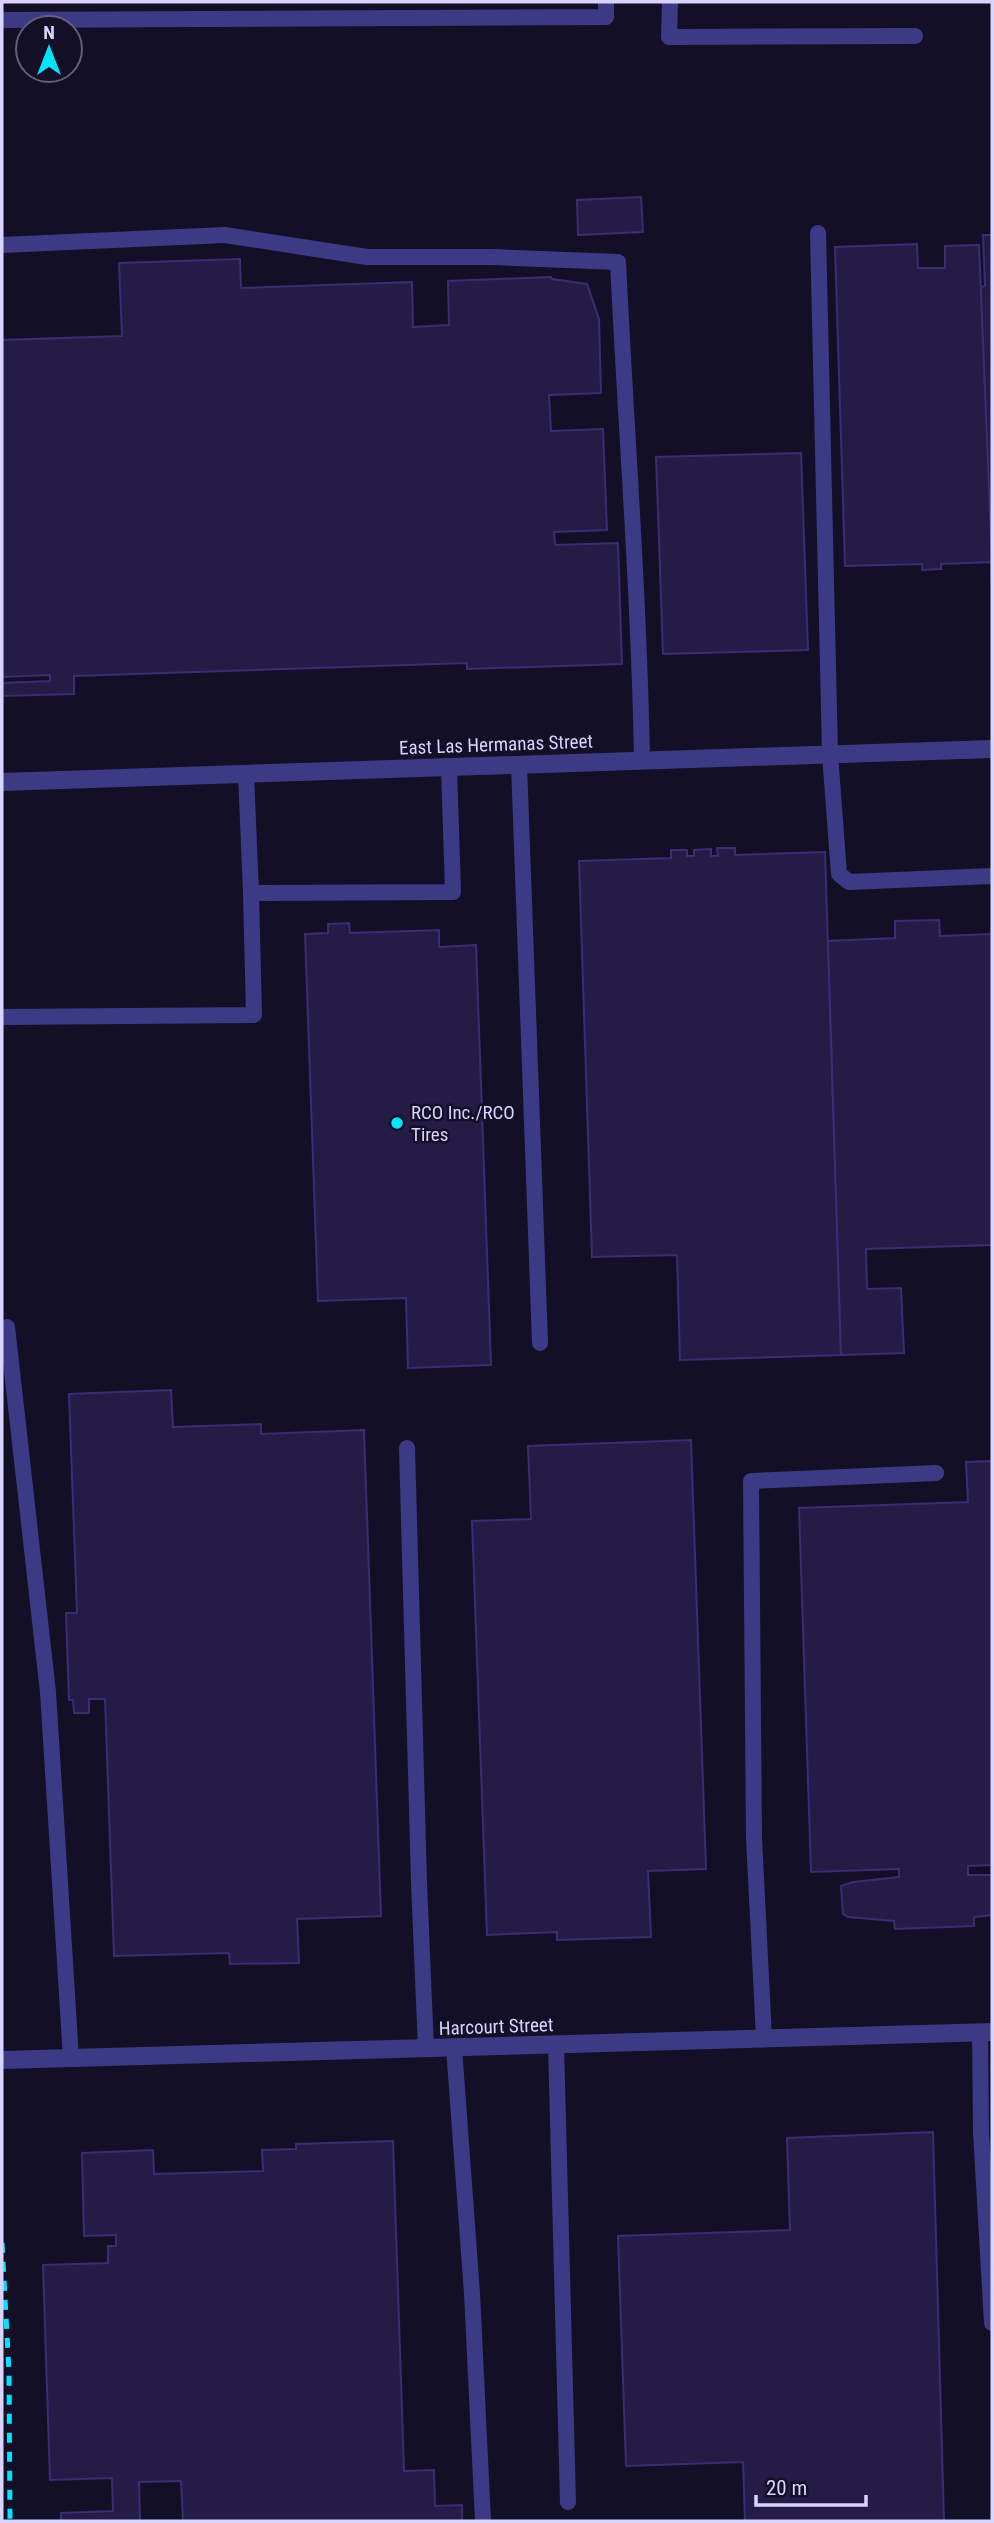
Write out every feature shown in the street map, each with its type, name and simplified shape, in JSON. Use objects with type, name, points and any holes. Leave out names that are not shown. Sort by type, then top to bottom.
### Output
[{"type":"street","name":"East Las Hermanas Street","points":[[2,782],[992,748]]},
{"type":"street","name":"Harcourt Street","points":[[2,2060],[986,2032]]},
{"type":"lane","points":[[2,20],[606,17],[606,2]]},
{"type":"lane","points":[[670,2],[670,37],[915,36]]},
{"type":"lane","points":[[818,233],[830,754],[839,874],[849,882],[992,876]]},
{"type":"lane","points":[[2,245],[225,234],[367,257],[492,257],[618,262],[640,643],[642,760]]},
{"type":"lane","points":[[519,764],[540,1343]]},
{"type":"lane","points":[[251,893],[453,892],[449,767]]},
{"type":"lane","points":[[2,1017],[254,1015],[246,774]]},
{"type":"lane","points":[[7,1327],[48,1692],[71,2058]]},
{"type":"lane","points":[[407,1448],[426,2049]]},
{"type":"lane","points":[[764,2038],[754,1838],[751,1481],[936,1473]]},
{"type":"lane","points":[[986,2032],[981,2132],[992,2323]]},
{"type":"lane","points":[[556,2045],[568,2502]]},
{"type":"lane","points":[[454,2048],[472,2293],[483,2521]]},
{"type":"building","points":[[641,197],[643,232],[578,235],[577,200]]},
{"type":"building","points":[[983,235],[992,235],[992,584],[980,287],[985,286]]},
{"type":"building","points":[[917,244],[918,268],[945,268],[945,246],[979,245],[992,562],[941,564],[941,569],[922,570],[922,564],[845,566],[835,247]]},
{"type":"building","points":[[240,259],[241,288],[412,282],[413,327],[449,325],[448,281],[551,277],[587,284],[599,319],[601,393],[549,395],[551,431],[603,429],[607,530],[554,532],[555,545],[618,543],[622,664],[467,669],[467,663],[74,676],[74,694],[2,696],[2,683],[50,681],[50,675],[2,677],[2,340],[122,336],[119,263]]},
{"type":"building","points":[[801,453],[808,650],[663,654],[656,457]]},
{"type":"building","points":[[717,848],[735,848],[735,855],[825,852],[841,1355],[680,1360],[677,1255],[592,1257],[579,861],[671,858],[671,850],[687,850],[687,856],[694,856],[694,850],[711,849],[711,856],[718,856]]},
{"type":"building","points":[[939,920],[940,936],[992,934],[992,1245],[866,1249],[867,1289],[901,1288],[904,1353],[841,1355],[828,941],[895,938],[895,921]]},
{"type":"building","name":"RCO Inc./RCO Tires","points":[[349,923],[350,933],[439,930],[439,947],[476,945],[491,1365],[408,1368],[406,1298],[318,1301],[305,934],[328,933],[328,924]]},
{"type":"building","points":[[171,1390],[173,1427],[261,1424],[261,1434],[364,1430],[381,1916],[297,1919],[299,1963],[230,1964],[229,1953],[114,1956],[105,1699],[89,1699],[89,1713],[74,1713],[73,1700],[69,1700],[66,1613],[77,1613],[69,1394]]},
{"type":"building","points":[[691,1440],[706,1869],[648,1871],[651,1937],[557,1940],[557,1932],[487,1935],[472,1521],[531,1519],[528,1446]]},
{"type":"building","points":[[992,1461],[992,1865],[968,1866],[968,1875],[992,1875],[992,1915],[974,1917],[974,1926],[895,1929],[894,1921],[848,1917],[843,1914],[841,1886],[853,1882],[899,1877],[899,1869],[811,1872],[799,1508],[968,1502],[966,1462]]},
{"type":"building","points":[[933,2132],[944,2521],[745,2521],[743,2462],[626,2466],[618,2236],[790,2230],[787,2138]]},
{"type":"building","points":[[393,2141],[404,2471],[434,2470],[435,2506],[462,2505],[462,2521],[183,2521],[181,2481],[139,2482],[140,2521],[61,2521],[61,2513],[113,2511],[112,2478],[50,2480],[43,2265],[108,2263],[108,2246],[116,2246],[116,2235],[84,2236],[82,2153],[153,2150],[154,2174],[263,2171],[262,2150],[296,2149],[296,2144]]},
{"type":"railway","points":[[2,2243],[9,2372],[10,2521]]},
{"type":"place","name":"RCO Inc./RCO Tires","points":[[397,1123]]}]
